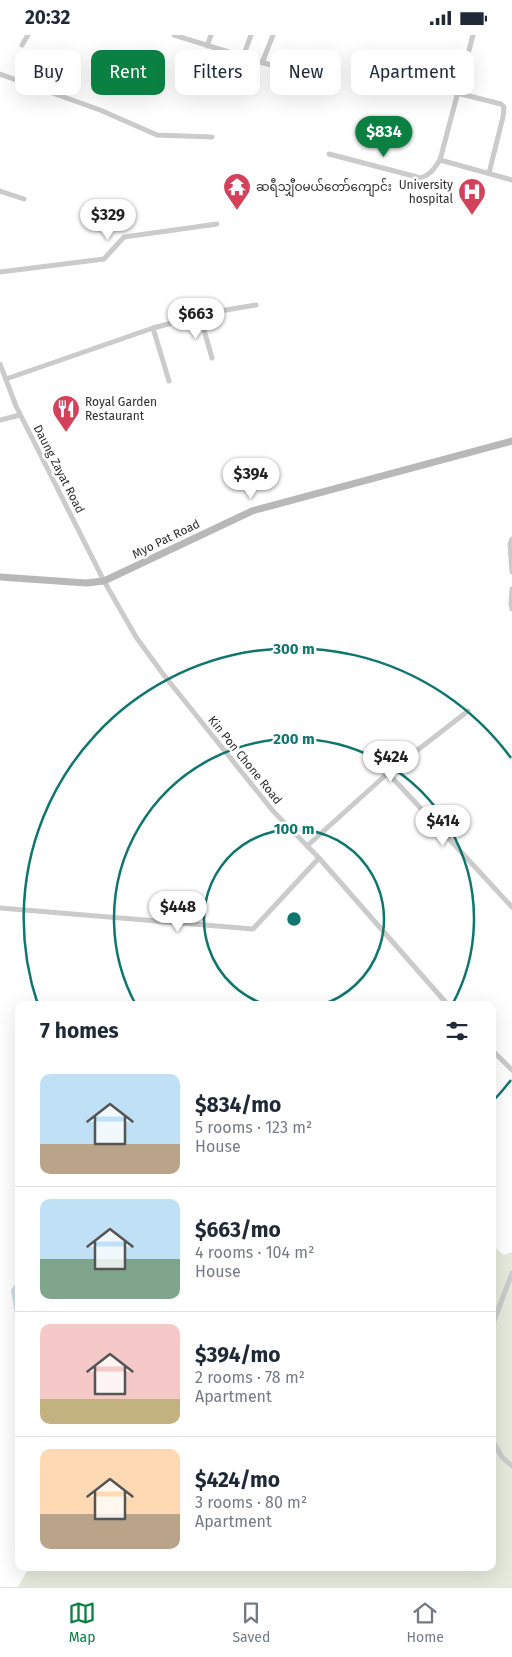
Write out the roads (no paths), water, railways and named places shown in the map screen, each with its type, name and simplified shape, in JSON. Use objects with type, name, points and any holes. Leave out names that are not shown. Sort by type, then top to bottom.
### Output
[{"type":"main road","name":"Myo Pat Road","points":[[0,577],[86,583],[104,581],[252,511],[512,441]]},
{"type":"street","points":[[22,45],[28,35]]},
{"type":"street","points":[[174,35],[220,50]]},
{"type":"street","points":[[207,46],[211,35]]},
{"type":"street","points":[[246,50],[251,35]]},
{"type":"street","points":[[270,65],[262,63],[273,35]]},
{"type":"street","points":[[468,50],[472,35]]},
{"type":"street","points":[[0,73],[100,110],[157,135],[212,137]]},
{"type":"street","points":[[329,154],[420,178],[429,174],[434,170],[440,159],[456,95]]},
{"type":"street","points":[[465,95],[501,104],[504,107],[489,173]]},
{"type":"street","points":[[440,159],[512,180]]},
{"type":"street","points":[[0,191],[24,199]]},
{"type":"street","points":[[0,272],[104,259],[109,257],[124,237],[217,224]]},
{"type":"street","points":[[6,379],[153,328],[256,305]]},
{"type":"street","points":[[200,316],[212,358]]},
{"type":"street","points":[[153,328],[169,381]]},
{"type":"street","name":"Daung Zayat Road","points":[[0,364],[20,415],[104,581]]},
{"type":"street","points":[[0,420],[20,415]]},
{"type":"street","points":[[512,539],[510,544],[512,572]]},
{"type":"street","name":"Kin Pon Chone Road","points":[[104,581],[136,637],[162,674],[273,811],[307,845],[444,1001]]},
{"type":"street","points":[[512,589],[512,609]]},
{"type":"street","points":[[307,845],[388,773],[468,711]]},
{"type":"street","points":[[388,773],[512,907]]},
{"type":"street","points":[[0,909],[253,929],[318,859]]},
{"type":"street","points":[[496,1054],[512,1070]]},
{"type":"street","points":[[496,1315],[512,1273]]},
{"type":"street","points":[[496,1447],[502,1457],[512,1466]]},
{"type":"water","points":[[15,1284],[15,1314],[11,1290]]},
{"type":"place","name":"ဆရီသျှီဝမယ်တော်ကျောင်း","points":[[237,211]]},
{"type":"place","name":"University hospital","points":[[472,216]]},
{"type":"place","name":"Royal Garden Restaurant","points":[[66,433]]}]
